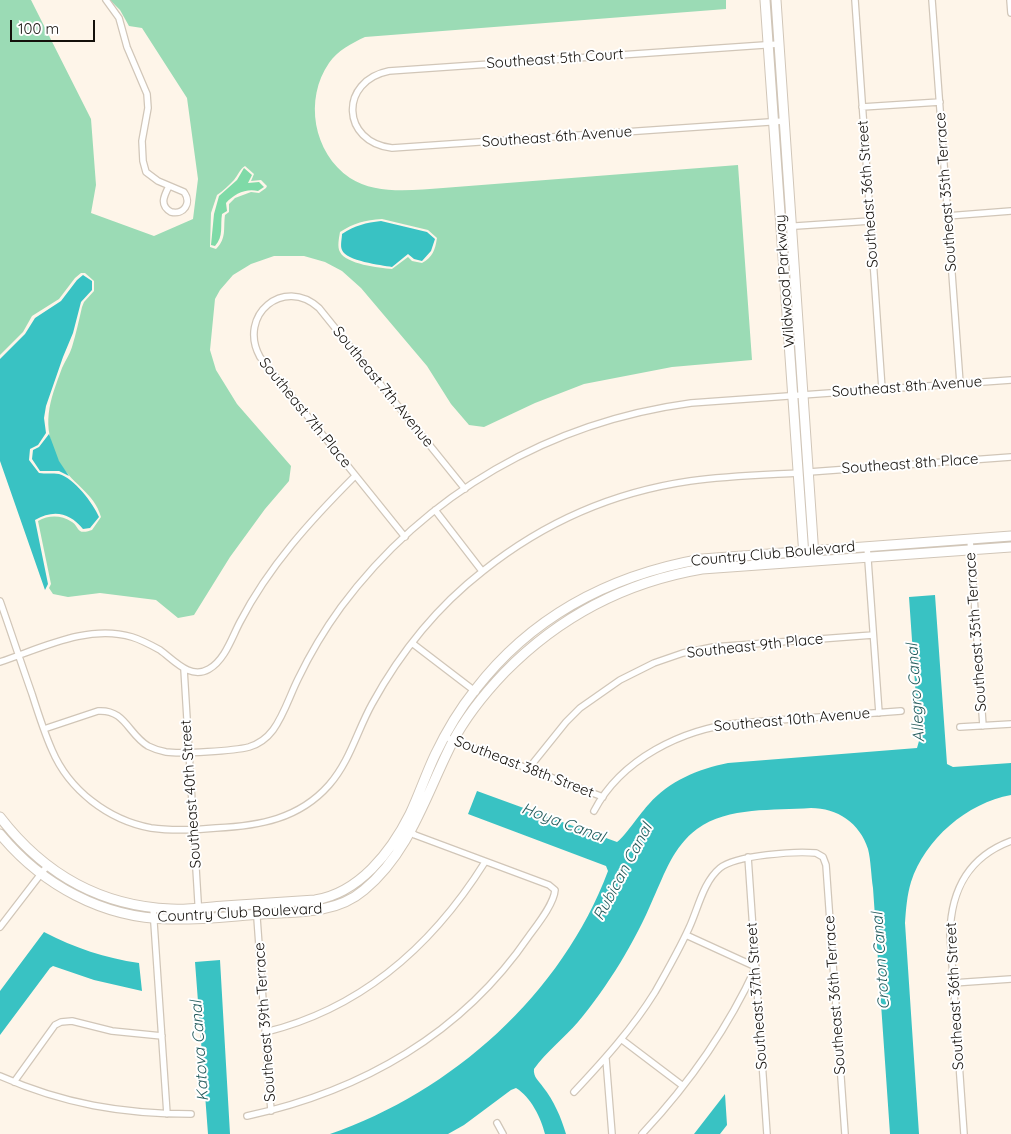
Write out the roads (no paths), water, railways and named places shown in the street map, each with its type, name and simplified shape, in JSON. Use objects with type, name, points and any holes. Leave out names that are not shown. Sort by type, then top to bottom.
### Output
[{"type":"main road","name":"Wildwood Parkway","points":[[765,0],[804,561]]},
{"type":"main road","name":"Wildwood Parkway","points":[[776,0],[814,560]]},
{"type":"main road","points":[[799,473],[809,472]]},
{"type":"main road","name":"Country Club Boulevard","points":[[1,821],[47,866],[92,892],[128,903],[153,908],[174,909],[316,900],[330,897],[342,892],[358,881],[406,831],[423,809],[449,738],[474,690],[497,664],[530,634],[562,611],[606,587],[637,574],[686,562],[718,557],[1011,536]]},
{"type":"main road","name":"Country Club Boulevard","points":[[449,738],[483,697],[524,653],[541,639],[578,613],[613,595],[652,580],[688,572],[740,566],[1011,547]]},
{"type":"main road","name":"Country Club Boulevard","points":[[0,834],[13,849],[41,874],[67,891],[92,903],[123,913],[154,918],[199,918],[318,910],[338,905],[362,892],[378,876],[406,831]]},
{"type":"street","points":[[106,0],[120,18],[127,47],[147,94],[148,108],[143,133],[143,161],[146,172],[158,181],[180,190],[186,195],[188,200],[186,208],[179,213],[171,212],[164,207],[163,199],[169,186]]},
{"type":"street","name":"Southeast 36th Street","points":[[855,0],[882,389]]},
{"type":"street","name":"Southeast 35th Terrace","points":[[932,0],[960,383]]},
{"type":"street","points":[[1010,0],[1011,13]]},
{"type":"street","name":"Southeast 5th Court","points":[[352,109],[353,101],[360,86],[377,74],[390,71],[779,44]]},
{"type":"street","points":[[862,107],[940,102]]},
{"type":"street","name":"Southeast 6th Avenue","points":[[352,109],[353,118],[361,134],[375,144],[392,148],[784,121]]},
{"type":"street","points":[[947,216],[1011,212]]},
{"type":"street","points":[[781,227],[870,221]]},
{"type":"street","name":"Southeast 7th Place","points":[[294,296],[273,301],[261,311],[253,332],[256,349],[405,537]]},
{"type":"street","name":"Southeast 7th Avenue","points":[[294,296],[308,300],[319,308],[464,489]]},
{"type":"street","name":"Southeast 8th Avenue","points":[[793,395],[1011,380]]},
{"type":"street","points":[[44,729],[106,710],[122,718],[139,739],[148,745],[168,752],[247,748],[262,741],[274,728],[301,672],[324,632],[359,584],[379,562],[435,510],[496,468],[540,445],[587,426],[615,418],[684,404],[793,395]]},
{"type":"street","name":"Southeast 8th Place","points":[[809,472],[1011,457]]},
{"type":"street","points":[[0,601],[52,752],[78,789],[114,815],[142,826],[160,829],[194,829],[264,823],[294,813],[315,799],[328,786],[342,767],[370,706],[412,642],[446,604],[482,572],[536,534],[580,511],[618,497],[687,481],[799,473]]},
{"type":"street","points":[[0,662],[77,636],[109,633],[125,635],[148,643],[184,669],[203,672],[209,669],[219,660],[249,605],[271,572],[308,524],[356,476]]},
{"type":"street","points":[[435,510],[482,572]]},
{"type":"street","name":"Southeast 35th Terrace","points":[[970,539],[983,726]]},
{"type":"street","points":[[867,546],[878,713]]},
{"type":"street","name":"Southeast 9th Place","points":[[529,768],[566,722],[580,708],[620,680],[662,660],[683,653],[713,647],[873,635]]},
{"type":"street","points":[[412,642],[483,697]]},
{"type":"street","name":"Southeast 40th Street","points":[[184,669],[199,918]]},
{"type":"street","name":"Southeast 10th Avenue","points":[[594,811],[618,779],[647,755],[679,738],[703,729],[739,723],[901,711]]},
{"type":"street","points":[[960,727],[1011,724]]},
{"type":"street","name":"Southeast 38th Street","points":[[449,738],[603,797]]},
{"type":"street","points":[[247,1116],[271,1111],[322,1095],[360,1079],[402,1057],[446,1025],[484,991],[516,954],[543,916],[553,898],[555,890],[548,885],[406,831]]},
{"type":"street","name":"Southeast 36th Street","points":[[964,1134],[950,934],[951,910],[961,883],[974,864],[993,850],[1011,841]]},
{"type":"street","name":"Southeast 36th Terrace","points":[[748,857],[813,852],[823,857],[827,869],[845,1134]]},
{"type":"street","points":[[574,1092],[606,1059],[655,992],[686,935],[708,882],[714,874],[728,863],[748,857]]},
{"type":"street","name":"Southeast 37th Street","points":[[748,857],[767,1134]]},
{"type":"street","points":[[266,1032],[290,1025],[332,1007],[384,976],[408,957],[446,918],[485,862]]},
{"type":"street","points":[[0,927],[47,866]]},
{"type":"street","name":"Southeast 39th Terrace","points":[[256,904],[271,1111]]},
{"type":"street","points":[[153,908],[167,1114]]},
{"type":"street","points":[[642,1134],[683,1086],[721,1032],[745,991],[756,967],[686,935]]},
{"type":"street","points":[[953,983],[1011,979]]},
{"type":"street","points":[[14,1082],[55,1026],[61,1022],[72,1021],[92,1027],[132,1034],[162,1036]]},
{"type":"street","points":[[621,1039],[683,1086]]},
{"type":"street","points":[[606,1059],[612,1134]]},
{"type":"street","points":[[0,1076],[53,1096],[94,1107],[140,1113],[191,1114]]},
{"type":"street","points":[[497,1123],[503,1134]]},
{"type":"water","points":[[381,221],[427,232],[435,239],[431,251],[422,261],[414,259],[408,254],[392,267],[364,262],[345,254],[341,248],[342,234],[351,228]]},
{"type":"water","points":[[83,275],[92,281],[92,290],[81,302],[73,333],[46,406],[44,418],[46,433],[38,445],[30,449],[29,460],[39,473],[59,474],[71,480],[88,498],[99,517],[90,528],[83,529],[73,519],[61,514],[49,515],[35,520],[48,584],[45,590],[0,461],[0,359],[25,334],[35,318],[61,301]]},
{"type":"water","points":[[49,434],[59,461],[69,476],[59,471],[40,471],[32,459],[33,450],[39,447]]},
{"type":"water","points":[[935,595],[947,764],[953,767],[1011,763],[1011,795],[979,806],[950,825],[926,851],[911,882],[905,923],[919,1134],[890,1134],[873,888],[868,849],[859,832],[846,819],[830,811],[811,808],[752,811],[723,816],[697,829],[682,844],[666,870],[638,931],[610,979],[578,1022],[534,1069],[535,1077],[557,1109],[566,1134],[545,1134],[535,1108],[516,1088],[464,1125],[448,1134],[330,1134],[375,1116],[418,1092],[459,1065],[498,1033],[532,997],[562,958],[588,916],[608,871],[606,866],[468,814],[477,791],[617,842],[657,796],[685,777],[706,769],[728,763],[917,748],[919,741],[909,597]]},
{"type":"water","points":[[44,932],[90,952],[139,963],[142,991],[94,980],[53,966],[0,1035],[0,991]]},
{"type":"water","points":[[220,960],[230,1134],[208,1134],[195,962]]},
{"type":"water","points":[[725,1094],[727,1125],[720,1134],[694,1134]]},
{"type":"water label","name":"Allegro Canal","points":[[916,693]]},
{"type":"water label","name":"Hoya Canal","points":[[563,823]]},
{"type":"water label","name":"Rubican Canal","points":[[623,872]]},
{"type":"water label","name":"Croton Canal","points":[[881,961]]},
{"type":"water label","name":"Katova Canal","points":[[200,1051]]}]
